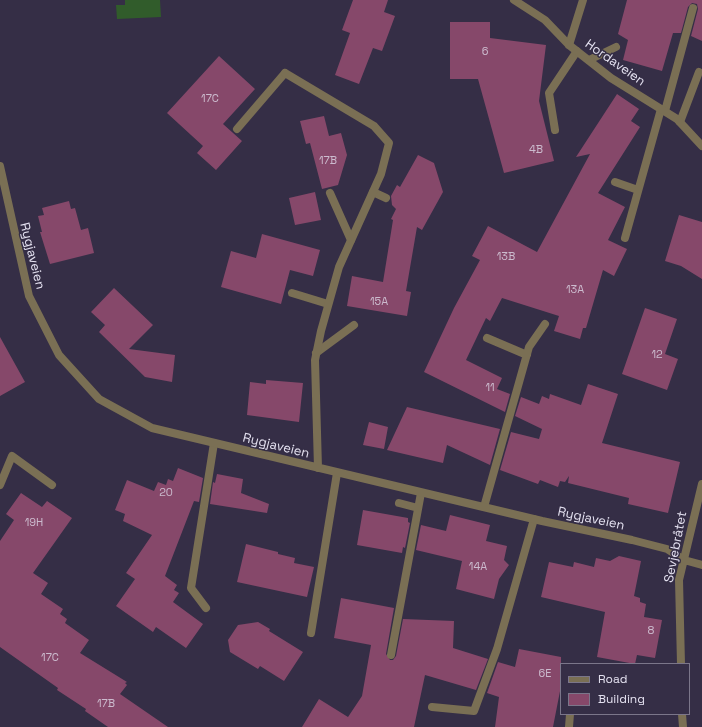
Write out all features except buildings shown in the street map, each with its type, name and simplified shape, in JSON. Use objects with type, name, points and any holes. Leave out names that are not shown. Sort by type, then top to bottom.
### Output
[{"type":"street","name":"Hordaveien","points":[[514,0],[545,20],[569,45],[611,78],[680,122],[702,146]]},
{"type":"street","points":[[569,45],[583,0]]},
{"type":"street","points":[[625,238],[693,8]]},
{"type":"street","points":[[589,60],[616,47]]},
{"type":"street","points":[[555,130],[549,93],[577,51]]},
{"type":"street","points":[[238,129],[285,72],[374,126],[389,143],[381,174],[339,267],[316,353],[315,404],[318,468]]},
{"type":"street","points":[[680,122],[699,72]]},
{"type":"street","name":"Rygjaveien","points":[[0,166],[29,296],[59,355],[99,399],[152,428],[421,493],[667,549],[684,560],[702,565]]},
{"type":"street","points":[[614,182],[638,190]]},
{"type":"street","points":[[373,192],[386,198]]},
{"type":"street","points":[[330,193],[351,240]]},
{"type":"street","points":[[292,293],[328,304]]},
{"type":"street","points":[[484,507],[529,347],[545,324]]},
{"type":"street","points":[[316,353],[354,325]]},
{"type":"street","points":[[487,338],[527,355]]},
{"type":"street","points":[[206,608],[191,588],[214,443]]},
{"type":"street","points":[[0,485],[12,456],[52,485]]},
{"type":"street","points":[[311,633],[337,473]]},
{"type":"street","name":"Sevjebråtet","points":[[681,663],[679,580],[702,484]]},
{"type":"street","points":[[391,655],[421,493]]},
{"type":"street","points":[[399,503],[418,508]]},
{"type":"street","points":[[432,707],[474,711],[496,649],[534,519]]},
{"type":"street","points":[[569,727],[570,715]]},
{"type":"street","points":[[682,715],[683,727]]},
{"type":"green space","points":[[125,0],[160,0],[161,17],[117,19],[116,5],[125,5]]}]
